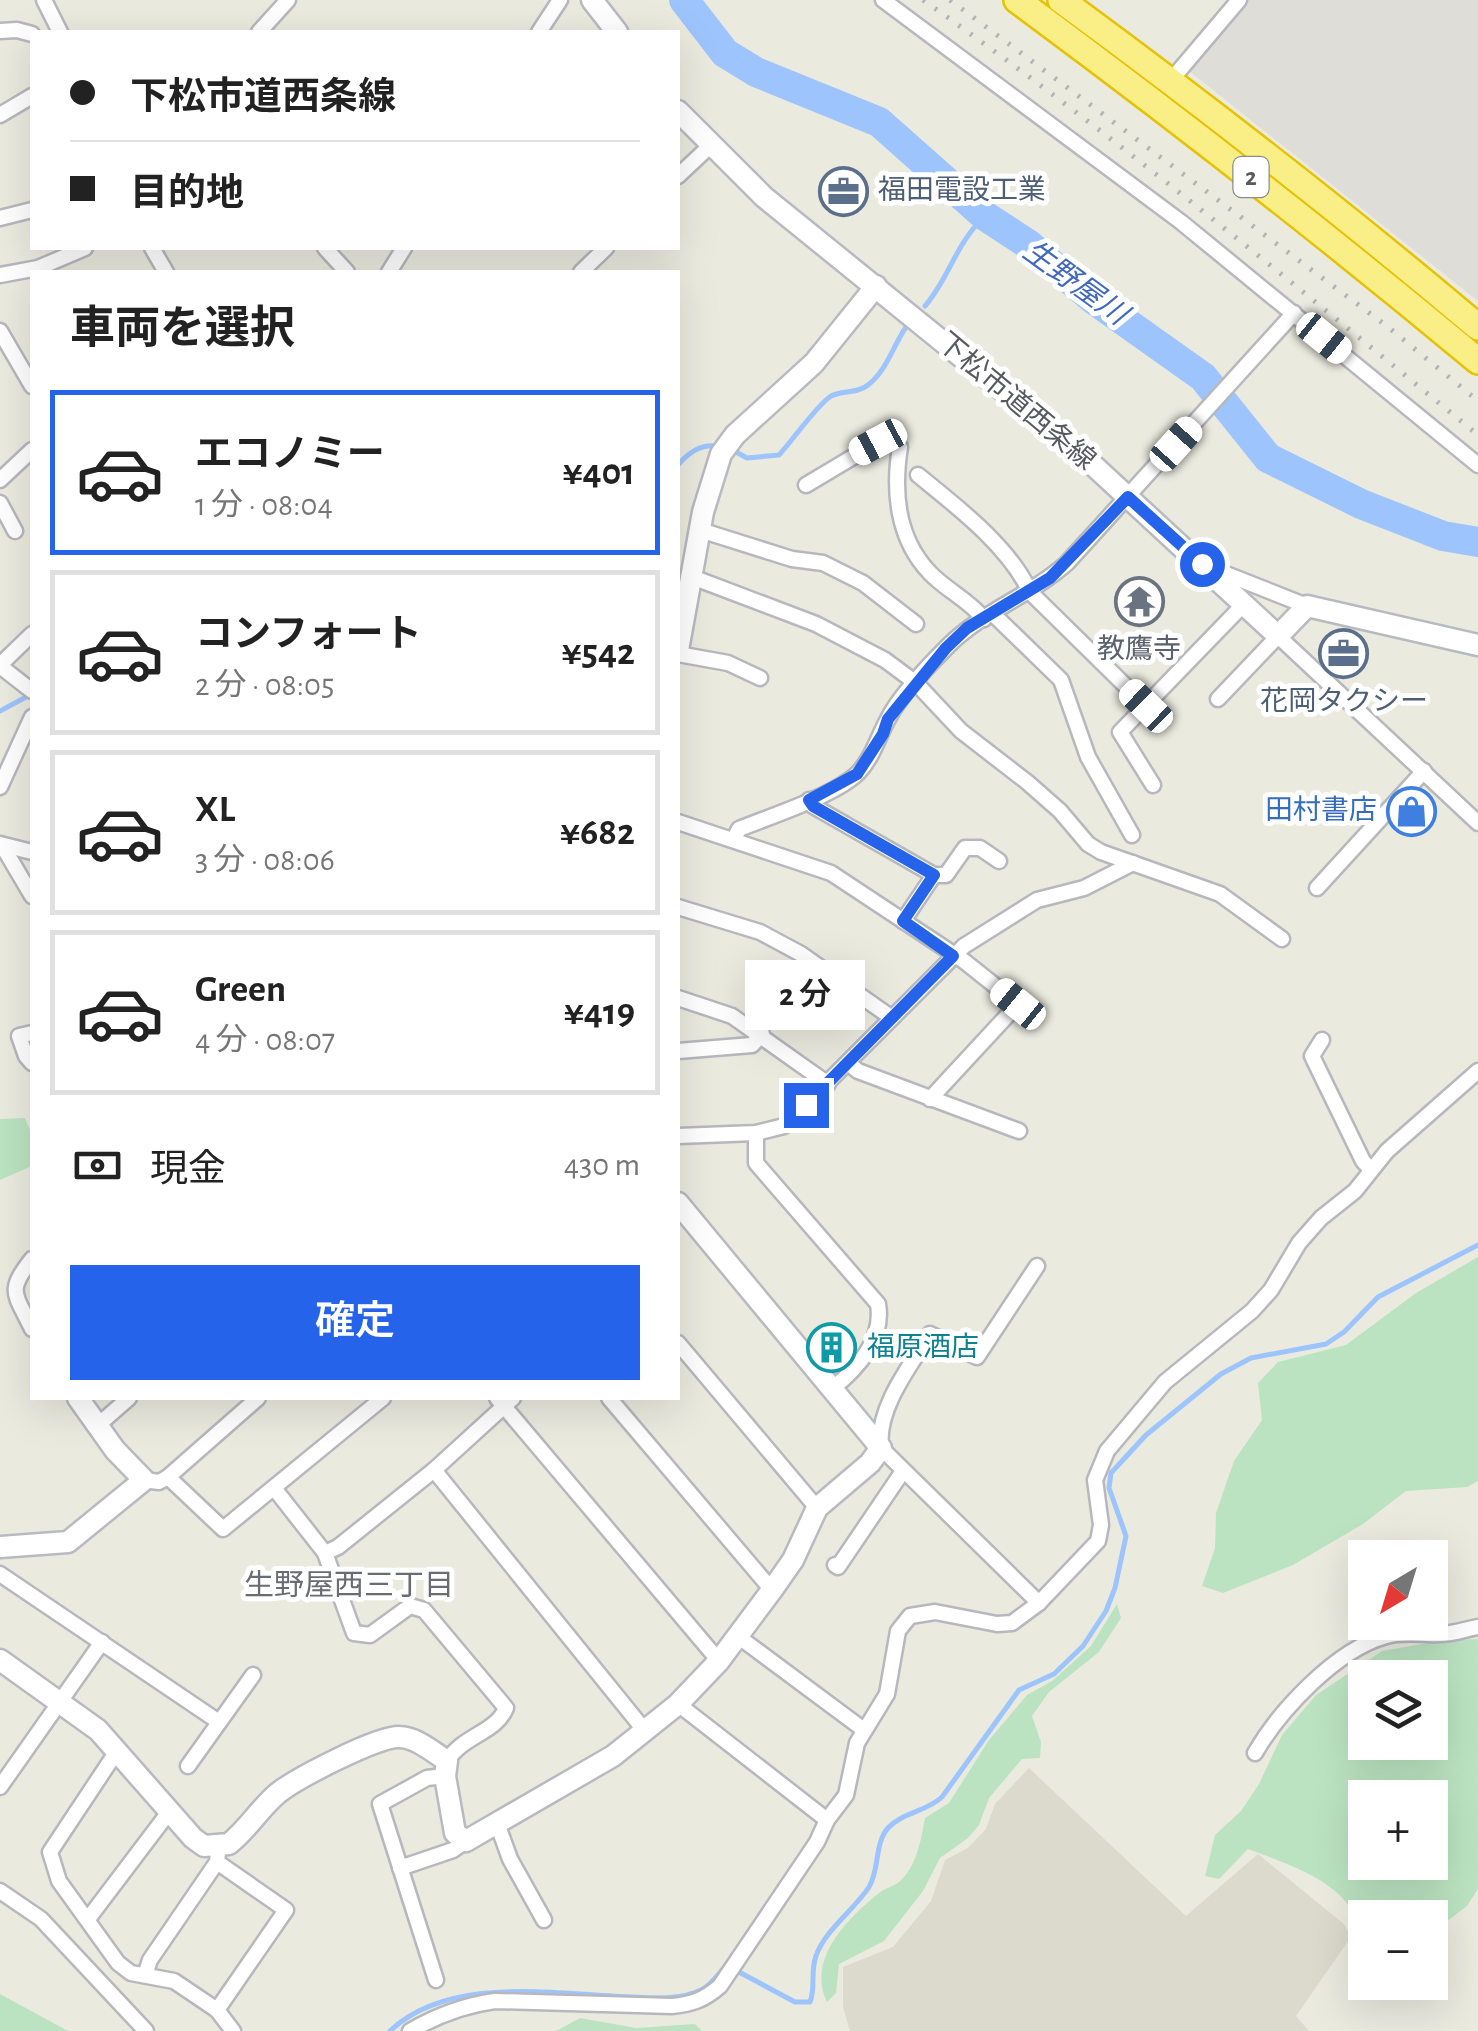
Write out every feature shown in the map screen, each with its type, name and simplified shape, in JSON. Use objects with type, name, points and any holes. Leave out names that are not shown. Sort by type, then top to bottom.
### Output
[{"type":"highway","name":"2","points":[[1017,0],[1155,102],[1477,357]]},
{"type":"highway","name":"2","points":[[1061,0],[1387,250],[1478,327]]},
{"type":"street","points":[[44,0],[59,30]]},
{"type":"street","points":[[261,30],[288,0]]},
{"type":"street","points":[[540,30],[560,0]]},
{"type":"street","points":[[592,0],[615,30]]},
{"type":"street","points":[[883,0],[1181,222],[1478,465]]},
{"type":"street","points":[[1155,102],[1239,0]]},
{"type":"street","points":[[0,30],[30,33]]},
{"type":"street","points":[[0,115],[30,97]]},
{"type":"street","name":"下松市道西条線","points":[[680,113],[764,197],[1080,453],[1278,636]]},
{"type":"street","points":[[680,174],[710,146]]},
{"type":"street","points":[[0,218],[30,210]]},
{"type":"street","points":[[58,267],[82,250]]},
{"type":"street","points":[[327,250],[346,270]]},
{"type":"street","points":[[583,270],[604,250]]},
{"type":"street","points":[[0,275],[30,271]]},
{"type":"street","points":[[680,637],[686,591],[711,480],[721,454],[735,435],[814,363],[876,286]]},
{"type":"street","points":[[734,839],[739,830],[857,774],[883,734],[888,719],[946,648],[1067,563],[1294,313]]},
{"type":"street","points":[[0,331],[30,383]]},
{"type":"street","points":[[806,485],[863,450],[892,438],[900,447],[894,481],[898,510],[914,550],[930,574],[988,616],[1061,680],[1088,756],[1132,834]]},
{"type":"street","points":[[0,480],[30,452]]},
{"type":"street","points":[[918,475],[985,533],[1030,592],[1146,706]]},
{"type":"street","points":[[0,503],[14,531]]},
{"type":"street","points":[[700,530],[792,559],[823,563],[862,583],[916,624]]},
{"type":"street","points":[[1202,564],[1308,606],[1478,645]]},
{"type":"street","points":[[686,591],[816,624],[885,660],[916,683],[961,731],[1060,811],[1088,844],[1220,894],[1282,939]]},
{"type":"street","points":[[1153,785],[1120,732],[1245,603]]},
{"type":"street","points":[[1218,699],[1308,606]]},
{"type":"street","points":[[30,636],[0,666],[30,689]]},
{"type":"street","points":[[1278,636],[1478,822]]},
{"type":"street","points":[[680,652],[728,663],[760,678]]},
{"type":"street","points":[[0,787],[30,720]]},
{"type":"street","points":[[1317,888],[1424,771]]},
{"type":"street","points":[[809,800],[813,806],[934,875],[946,875],[965,848],[980,848],[999,861]]},
{"type":"street","points":[[680,823],[831,873],[1018,1004],[930,1099]]},
{"type":"street","points":[[1,844],[30,851]]},
{"type":"street","points":[[1,844],[30,893]]},
{"type":"street","points":[[680,1136],[756,1133],[784,1126],[953,956],[1037,900],[1084,888],[1133,863]]},
{"type":"street","points":[[903,921],[934,875]]},
{"type":"street","points":[[680,908],[760,932],[801,954],[892,1018]]},
{"type":"street","points":[[680,999],[732,1016],[828,1084]]},
{"type":"street","points":[[30,1034],[20,1036],[30,1060]]},
{"type":"street","points":[[680,1052],[752,1045],[762,1034]]},
{"type":"street","points":[[1322,1040],[1312,1056],[1370,1169]]},
{"type":"street","points":[[848,1063],[858,1071],[1018,1131]]},
{"type":"street","points":[[410,2031],[443,2014],[495,2001],[672,2006],[706,1998],[734,1966],[846,1796],[857,1744],[887,1694],[898,1631],[910,1616],[935,1612],[1012,1624],[1038,1603],[1098,1541],[1102,1525],[1096,1480],[1107,1451],[1165,1382],[1252,1311],[1320,1218],[1355,1191],[1370,1169],[1478,1071]]},
{"type":"street","points":[[756,1133],[756,1164],[878,1304],[881,1318],[862,1364],[833,1388]]},
{"type":"street","points":[[680,1208],[881,1448],[1038,1603]]},
{"type":"street","points":[[30,1261],[16,1279],[16,1294],[30,1325]]},
{"type":"street","points":[[400,1868],[453,1850],[613,1756],[678,1704],[720,1661],[772,1590],[793,1560],[817,1508],[870,1463],[881,1448],[879,1431],[904,1376],[930,1334],[977,1357],[1037,1266]]},
{"type":"street","points":[[680,1345],[817,1508]]},
{"type":"street","points":[[79,1400],[131,1469],[144,1480],[160,1482],[256,1400]]},
{"type":"street","points":[[97,1426],[128,1400]]},
{"type":"street","points":[[168,1477],[223,1529],[381,1400]]},
{"type":"street","points":[[325,1553],[434,1470],[505,1400],[720,1661]]},
{"type":"street","points":[[611,1400],[772,1590]]},
{"type":"street","points":[[434,1470],[646,1731]]},
{"type":"street","points":[[836,1565],[903,1472]]},
{"type":"street","points":[[0,1547],[68,1542],[144,1480]]},
{"type":"street","points":[[274,1488],[325,1553],[354,1633],[370,1635],[410,1606],[424,1610],[506,1708],[501,1720],[464,1741],[446,1768],[380,1804],[436,1980]]},
{"type":"street","points":[[0,1574],[219,1722]]},
{"type":"street","points":[[1255,1753],[1289,1704],[1341,1660],[1386,1636],[1444,1634],[1478,1627]]},
{"type":"street","points":[[738,1636],[864,1730]]},
{"type":"street","points":[[0,1787],[102,1642]]},
{"type":"street","points":[[0,1660],[98,1730],[193,1838],[286,1910],[217,2010]]},
{"type":"street","points":[[188,1766],[254,1675]]},
{"type":"street","points":[[678,1704],[827,1820]]},
{"type":"street","points":[[144,1975],[218,1855],[274,1796],[294,1781],[383,1740],[401,1737],[416,1742],[446,1768],[455,1833],[466,1841]]},
{"type":"street","points":[[119,1753],[50,1852],[60,1880],[118,1963],[131,1973],[174,1981],[217,2010],[233,2031]]},
{"type":"street","points":[[88,1920],[169,1812]]},
{"type":"street","points":[[497,1824],[510,1858],[544,1920]]},
{"type":"street","points":[[0,1891],[41,1919],[146,2031]]},
{"type":"shaded area","points":[[1248,0],[1478,0],[1478,301],[1188,70]]},
{"type":"shaded area","points":[[1029,1768],[1186,1916],[1258,1854],[1344,1924],[1348,1931],[1348,1941],[1296,2016],[1309,2031],[850,2031],[843,2007],[843,1967],[893,1947],[931,1901],[945,1860],[968,1848],[986,1829],[995,1804]]},
{"type":"green space","points":[[25,1118],[30,1130],[30,1167],[0,1180],[0,1119]]},
{"type":"green space","points":[[1478,1257],[1478,1481],[1467,1487],[1406,1491],[1363,1524],[1293,1565],[1223,1593],[1202,1586],[1215,1548],[1216,1513],[1234,1461],[1262,1420],[1258,1383],[1278,1362],[1346,1345],[1416,1293]]},
{"type":"green space","points":[[1117,1604],[1121,1618],[1099,1652],[1049,1692],[1032,1716],[1041,1742],[1040,1758],[1022,1759],[989,1798],[979,1825],[940,1858],[923,1891],[884,1941],[839,1964],[836,1993],[827,2002],[822,1970],[843,1927],[879,1893],[905,1876],[917,1852],[925,1818],[949,1803],[989,1740],[1027,1695],[1052,1681],[1091,1646]]},
{"type":"green space","points":[[1478,1639],[1478,1889],[1467,1906],[1448,1920],[1448,1900],[1348,1900],[1348,1905],[1338,1893],[1309,1874],[1248,1849],[1219,1879],[1205,1876],[1215,1835],[1241,1811],[1259,1784],[1282,1735],[1316,1695],[1348,1674],[1348,1760],[1448,1760],[1448,1660],[1368,1660],[1382,1651]]},
{"type":"green space","points":[[0,1994],[68,2031],[0,2031]]},
{"type":"green space","points":[[580,2018],[636,2028],[695,2024],[702,2031],[556,2031]]},
{"type":"waterway","name":"生野屋川","points":[[684,0],[725,53],[756,72],[879,122],[985,216],[1028,244],[1093,299],[1203,377],[1268,458],[1361,504],[1443,536],[1478,542]]},
{"type":"waterway","points":[[925,306],[966,238],[985,216]]},
{"type":"waterway","points":[[736,452],[747,458],[779,455],[831,396],[859,390],[875,379],[906,327]]},
{"type":"waterway","points":[[680,463],[695,450],[716,446]]},
{"type":"waterway","points":[[0,711],[26,697]]},
{"type":"waterway","points":[[739,1972],[795,2002],[810,2002],[814,1962],[820,1947],[869,1887],[888,1828],[942,1797],[1019,1690],[1054,1674],[1083,1646],[1106,1611],[1115,1588],[1126,1536],[1109,1488],[1111,1473],[1146,1435],[1221,1374],[1251,1358],[1326,1344],[1344,1332],[1378,1297],[1478,1245]]},
{"type":"waterway","points":[[390,2031],[415,2013],[443,2001],[474,1995],[539,1992],[676,1997],[704,1988],[723,1969]]},
{"type":"railway","points":[[923,0],[1135,158],[1478,435]]},
{"type":"railway","points":[[950,0],[1388,327],[1478,401]]},
{"type":"place","name":"福田電設工業","points":[[843,191]]},
{"type":"place","name":"教鷹寺","points":[[1139,602]]},
{"type":"place","name":"花岡タクシー","points":[[1344,654]]},
{"type":"place","name":"田村書店","points":[[1412,811]]},
{"type":"place","name":"福原酒店","points":[[832,1348]]},
{"type":"district","name":"生野屋西三丁目","points":[[349,1586]]},
{"type":"route","points":[[806,1105],[953,956],[903,921],[934,875],[813,806],[809,800],[857,774],[873,752],[888,719],[967,628],[1050,578],[1128,497],[1202,564]]}]
